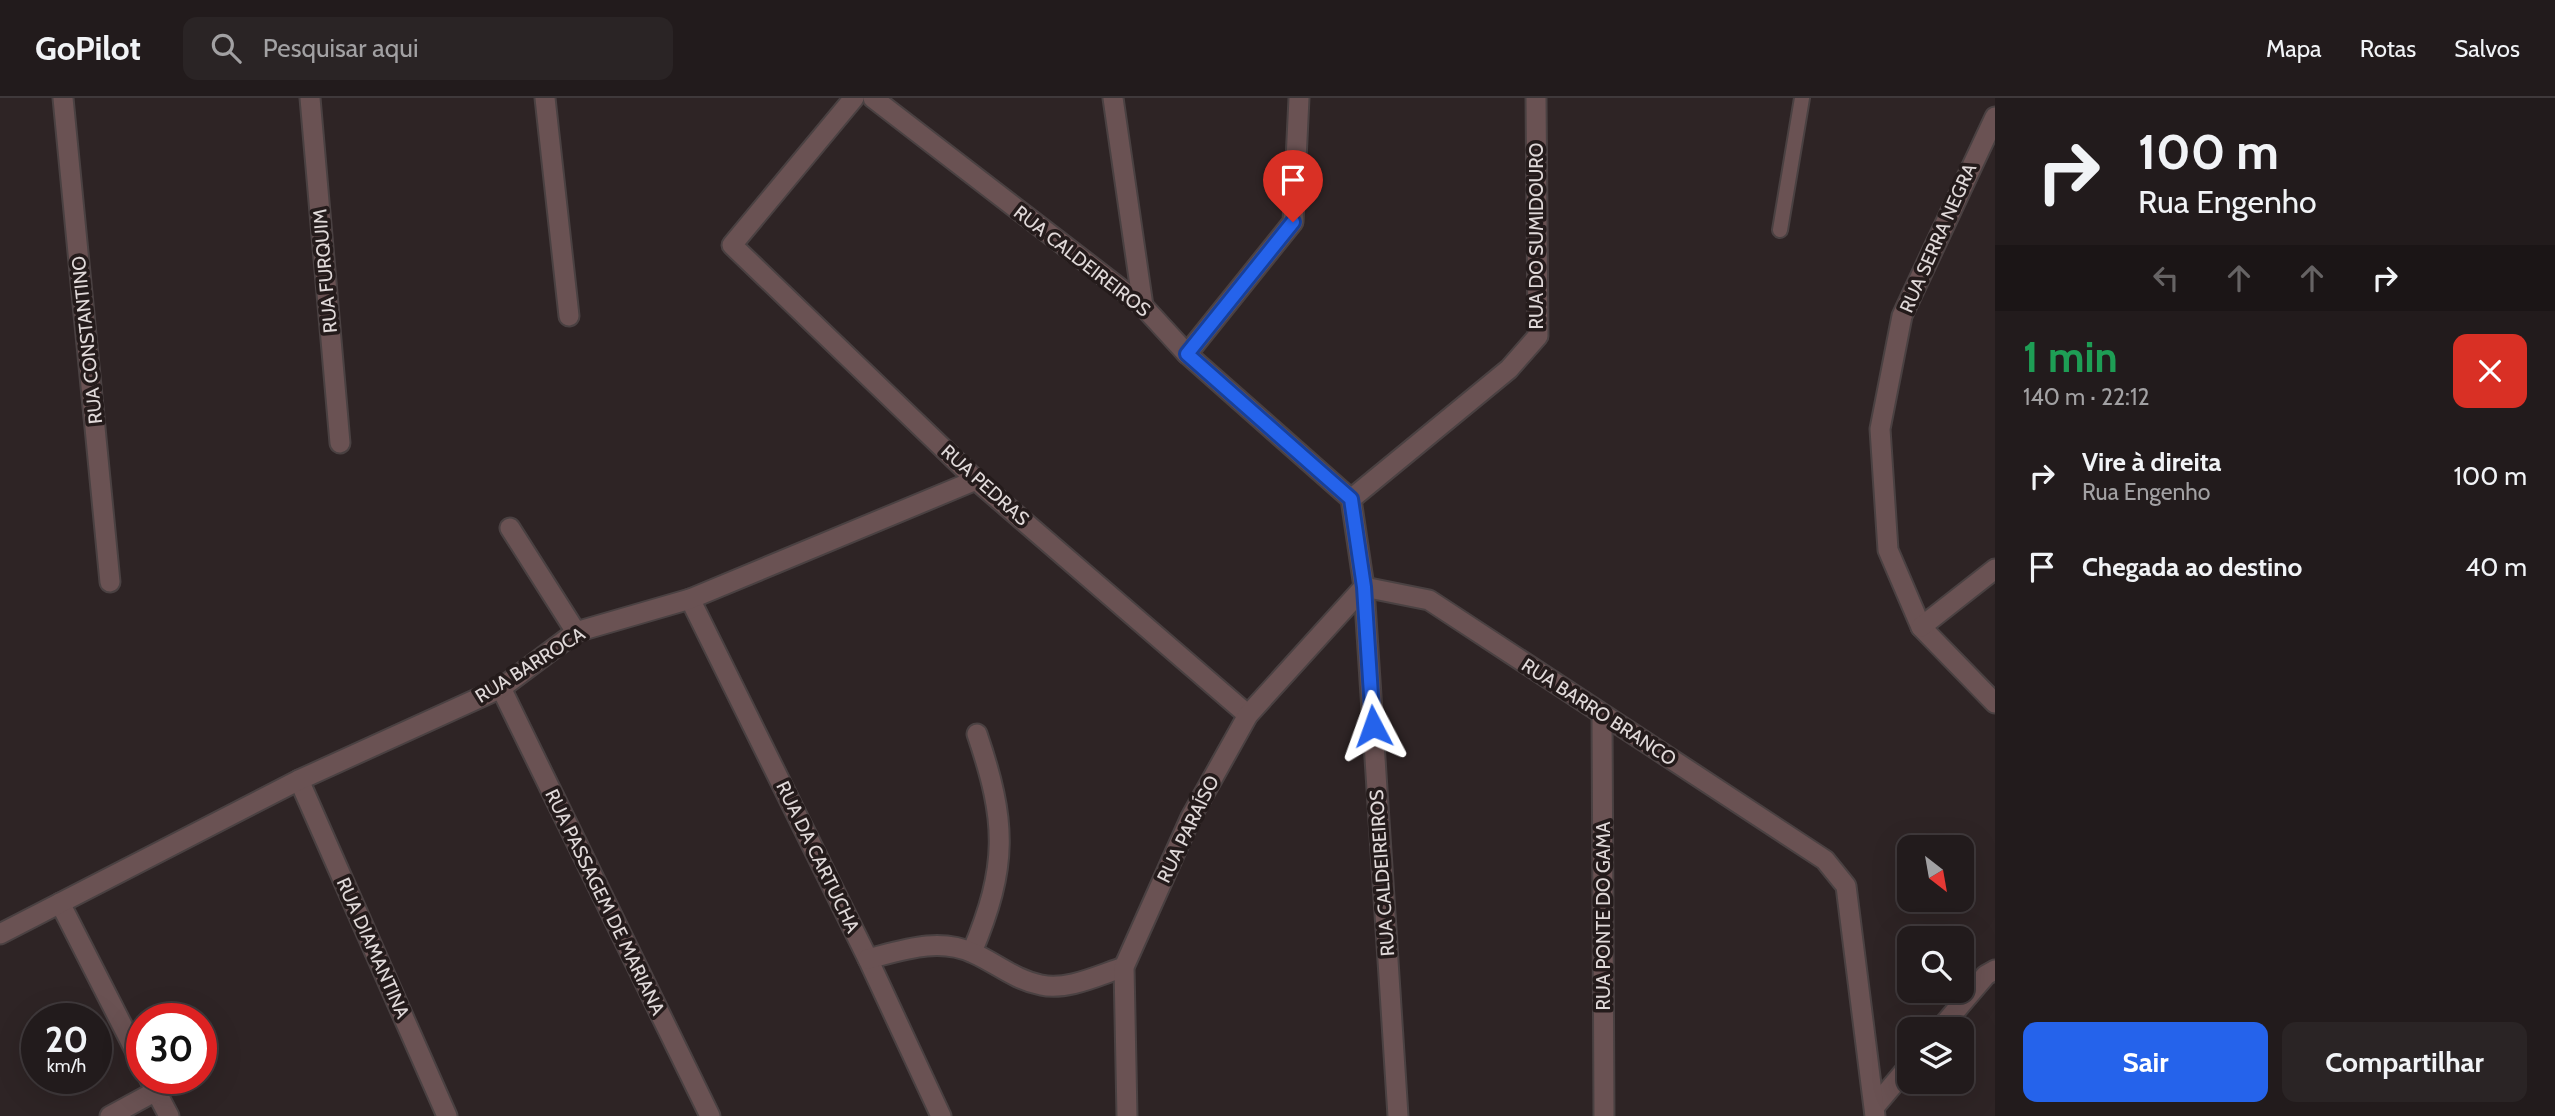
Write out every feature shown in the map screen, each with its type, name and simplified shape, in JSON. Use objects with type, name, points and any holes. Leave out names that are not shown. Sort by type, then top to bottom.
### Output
[{"type":"street","name":"RUA CONSTANTINO","points":[[63,98],[110,582]]},
{"type":"street","name":"RUA FURQUIM","points":[[310,98],[340,443]]},
{"type":"street","points":[[545,98],[569,316]]},
{"type":"street","name":"RUA PEDRAS","points":[[854,98],[732,245],[976,480],[1248,715]]},
{"type":"street","name":"RUA CALDEIREIROS","points":[[873,98],[1143,306],[1187,354],[1351,499],[1364,587],[1398,1116]]},
{"type":"street","points":[[1113,98],[1143,306]]},
{"type":"street","points":[[1187,354],[1293,222],[1299,98]]},
{"type":"street","name":"RUA DO SUMIDOURO","points":[[1351,499],[1509,369],[1538,336],[1536,98]]},
{"type":"street","name":"RUA SERRA NEGRA","points":[[1995,117],[1902,316],[1881,429],[1888,550],[1921,626],[1995,703]]},
{"type":"street","name":"RUA BARROCA","points":[[0,934],[299,780],[500,688],[576,632],[690,599],[976,480]]},
{"type":"street","points":[[510,528],[576,632]]},
{"type":"street","points":[[1921,626],[1995,569]]},
{"type":"street","name":"RUA PARAÍSO","points":[[1127,1116],[1124,967],[1191,817],[1248,715],[1364,587]]},
{"type":"street","name":"RUA BARRO BRANCO","points":[[1364,587],[1429,600],[1825,860],[1846,886],[1876,1111]]},
{"type":"street","name":"RUA DA CARTUCHA","points":[[690,599],[868,959],[942,1116]]},
{"type":"street","name":"RUA PASSAGEM DE MARIANA","points":[[500,688],[710,1116]]},
{"type":"street","name":"RUA PONTE DO GAMA","points":[[1602,715],[1604,1116]]},
{"type":"street","points":[[972,952],[995,888],[1001,855],[1000,816],[977,734]]},
{"type":"street","name":"RUA DIAMANTINA","points":[[299,780],[447,1116]]},
{"type":"street","points":[[60,902],[126,1032]]},
{"type":"street","points":[[868,959],[926,945],[948,945],[972,952],[1013,976],[1042,986],[1065,985],[1124,967]]},
{"type":"street","points":[[1950,1017],[1986,975],[1995,970]]},
{"type":"street","points":[[1876,1111],[1897,1082]]},
{"type":"street","points":[[110,1116],[139,1094]]},
{"type":"street","points":[[157,1094],[169,1116]]},
{"type":"lane","points":[[1780,230],[1802,98]]},
{"type":"route","points":[[1293,222],[1187,354],[1351,499],[1364,587],[1373,726]]}]
